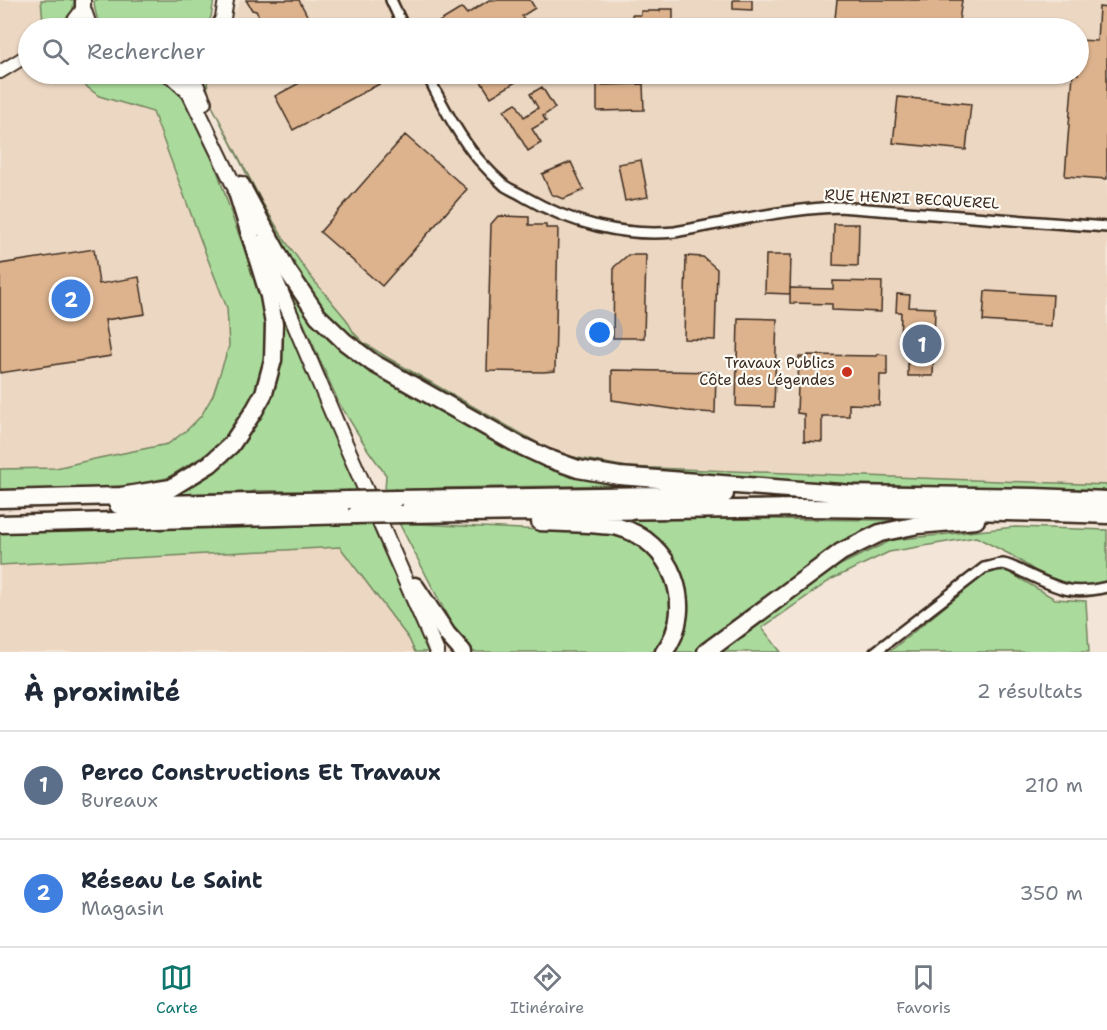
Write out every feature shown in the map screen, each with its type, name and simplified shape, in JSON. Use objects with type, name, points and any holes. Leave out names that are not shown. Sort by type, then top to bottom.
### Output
[{"type":"highway","points":[[238,185],[287,270],[318,316],[345,342],[374,363],[517,444],[578,469],[619,476],[853,494]]},
{"type":"highway","points":[[0,499],[121,496],[171,488],[210,464],[231,446],[264,393],[273,360],[274,324],[269,296],[238,185]]},
{"type":"highway","points":[[0,507],[351,508],[760,493],[1013,496],[1107,500]]},
{"type":"highway","points":[[400,507],[453,513],[488,521],[578,523],[618,527],[645,539],[660,553],[671,569],[678,591],[679,610],[676,629],[664,652]]},
{"type":"highway","points":[[0,524],[351,508]]},
{"type":"highway","points":[[453,513],[876,509],[1107,517]]},
{"type":"highway","points":[[706,652],[841,552],[880,533],[918,525],[973,520],[1069,521],[1107,517]]},
{"type":"highway","points":[[415,586],[447,634],[463,652]]},
{"type":"main road","points":[[223,18],[226,0]]},
{"type":"main road","points":[[180,84],[189,92],[238,185],[415,586],[448,652]]},
{"type":"main road","points":[[196,84],[345,444],[437,652]]},
{"type":"street","points":[[390,0],[400,18]]},
{"type":"street","points":[[74,18],[83,4]]},
{"type":"street","points":[[0,72],[18,61]]},
{"type":"street","name":"RUE HENRI BECQUEREL","points":[[432,84],[455,126],[478,159],[506,186],[538,205],[576,221],[615,230],[662,234],[776,212],[839,207],[1107,227]]},
{"type":"street","points":[[875,652],[984,568],[1004,564],[1071,591],[1091,591],[1107,587]]},
{"type":"shaded area","points":[[0,0],[74,0],[79,18],[18,18],[18,84],[168,84],[226,198],[261,312],[214,443],[151,482],[0,488]]},
{"type":"shaded area","points":[[241,0],[1107,0],[1107,485],[627,467],[557,454],[388,358],[364,343],[354,333],[346,319],[311,277],[284,239],[263,204],[208,98],[207,84],[1089,84],[1089,18],[231,18]]},
{"type":"shaded area","points":[[340,546],[409,639],[415,652],[0,652],[0,565]]},
{"type":"green space","points":[[41,0],[74,0],[72,18],[43,18]]},
{"type":"green space","points":[[94,0],[214,0],[210,18],[97,18]]},
{"type":"green space","points":[[83,84],[168,84],[191,106],[258,284],[266,324],[263,375],[243,417],[215,449],[167,478],[127,486],[81,490],[0,492],[0,469],[56,468],[168,444],[201,416],[213,395],[229,346],[227,308],[153,112],[99,96]]},
{"type":"green space","points":[[204,84],[207,84],[208,98]]},
{"type":"green space","points":[[208,98],[263,204],[284,239],[311,277],[346,319],[354,333],[364,343],[388,358],[557,454],[627,467],[1107,485],[1107,490],[848,484],[721,477],[581,466],[548,455],[351,342],[299,277]]},
{"type":"green space","points":[[265,268],[359,492],[254,491],[178,494],[176,490],[196,479],[272,380]]},
{"type":"green space","points":[[279,268],[302,300],[456,416],[625,480],[626,485],[385,491],[386,475],[339,403]]},
{"type":"green space","points":[[628,520],[890,520],[890,524],[843,542],[779,587],[696,652],[670,652],[685,608],[678,567],[663,544],[640,526],[627,522]]},
{"type":"green space","points":[[371,523],[430,652],[415,652],[409,639],[340,547],[0,565],[0,533]]},
{"type":"green space","points":[[399,523],[606,533],[628,539],[649,553],[660,567],[669,588],[671,612],[662,638],[653,652],[473,652],[452,625]]},
{"type":"green space","points":[[1015,527],[1107,530],[1107,582],[1075,587],[1046,578],[1011,555],[976,537],[889,552],[832,579],[762,628],[781,652],[721,652],[834,568],[892,540]]},
{"type":"green space","points":[[1005,570],[1055,599],[1086,601],[1089,652],[889,652],[989,571]]},
{"type":"building","points":[[246,0],[299,0],[308,18],[260,18],[256,11],[252,10]]},
{"type":"building","points":[[489,0],[530,0],[535,8],[522,16],[523,18],[446,18],[462,8],[467,14]]},
{"type":"building","points":[[733,0],[752,0],[752,10],[733,9]]},
{"type":"building","points":[[837,0],[962,0],[959,18],[835,18]]},
{"type":"building","points":[[1099,7],[1107,8],[1107,179],[1065,176],[1072,84],[1089,84],[1089,41],[1097,41]]},
{"type":"building","points":[[660,9],[673,9],[673,18],[632,18],[632,15],[641,15],[641,11],[660,11]]},
{"type":"building","points":[[297,84],[379,84],[293,130],[275,96]]},
{"type":"building","points":[[483,84],[512,84],[491,97]]},
{"type":"building","points":[[643,84],[644,110],[597,111],[597,85]]},
{"type":"building","points":[[542,87],[555,108],[543,116],[546,121],[532,129],[541,143],[528,151],[504,110],[516,103],[524,117],[538,108],[530,94]]},
{"type":"building","points":[[898,97],[971,104],[966,150],[893,143]]},
{"type":"building","points":[[405,135],[467,189],[382,286],[320,232]]},
{"type":"building","points":[[641,160],[648,197],[625,201],[618,164]]},
{"type":"building","points":[[571,162],[584,190],[563,199],[551,194],[542,174]]},
{"type":"building","points":[[498,216],[529,217],[529,225],[558,228],[555,371],[487,371],[491,224]]},
{"type":"building","points":[[834,224],[859,224],[858,266],[833,265]]},
{"type":"building","points":[[94,249],[99,284],[139,277],[145,314],[105,320],[111,356],[0,373],[0,264]]},
{"type":"building","points":[[628,255],[646,255],[644,338],[613,338],[614,267]]},
{"type":"building","points":[[766,255],[791,255],[790,294],[765,293]]},
{"type":"building","points":[[686,256],[703,257],[717,269],[715,340],[684,339]]},
{"type":"building","points":[[833,281],[882,282],[881,312],[832,310],[832,304],[790,303],[790,288],[833,289]]},
{"type":"building","points":[[985,291],[1053,295],[1051,326],[983,321]]},
{"type":"building","points":[[897,294],[910,295],[909,307],[935,308],[933,376],[908,376],[908,345],[900,344],[901,312],[896,312]]},
{"type":"building","points":[[738,318],[777,319],[774,407],[736,406]]},
{"type":"building","points":[[877,354],[887,355],[887,375],[880,375],[879,405],[849,404],[849,416],[822,416],[822,442],[804,441],[804,414],[797,413],[799,357],[808,357],[808,355],[877,356]]},
{"type":"building","points":[[612,370],[716,372],[715,413],[612,400]]},
{"type":"place","name":"Réseau Le Saint","points":[[71,299]]},
{"type":"place","name":"Perco Constructions Et Travaux","points":[[922,344]]},
{"type":"place","name":"Travaux Publics Côte des Légendes","points":[[847,372]]}]
